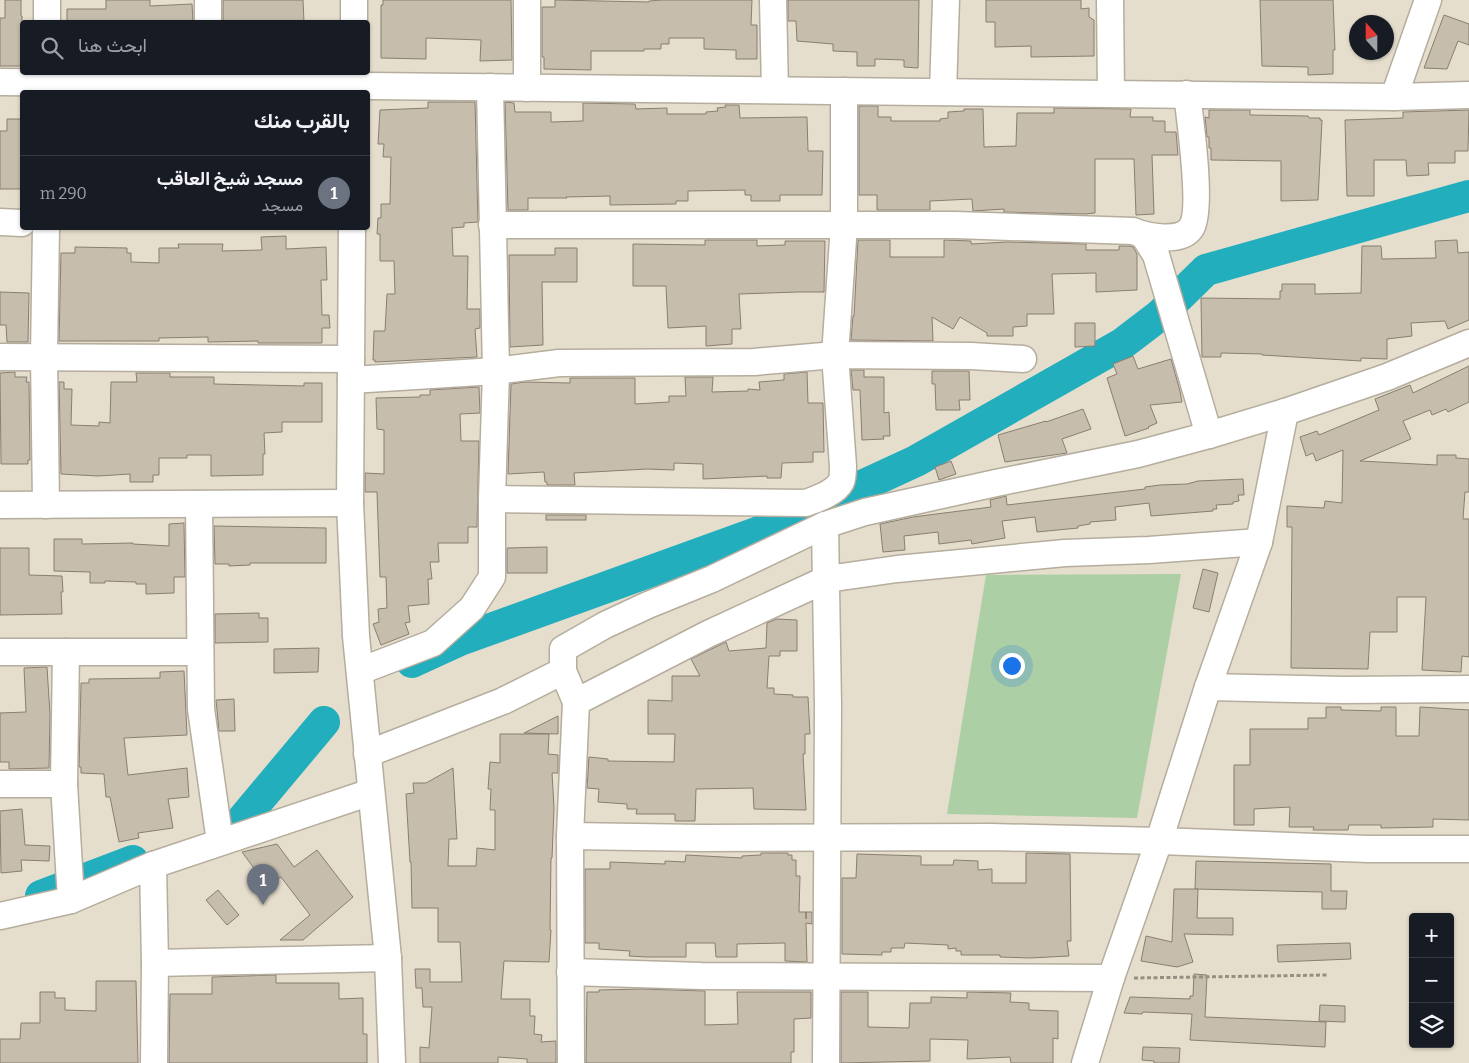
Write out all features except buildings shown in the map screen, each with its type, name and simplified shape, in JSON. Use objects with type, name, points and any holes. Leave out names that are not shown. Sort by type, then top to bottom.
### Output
[{"type":"street","points":[[47,0],[47,20]]},
{"type":"street","points":[[208,0],[208,20]]},
{"type":"street","points":[[354,0],[354,20]]},
{"type":"street","points":[[527,0],[527,88]]},
{"type":"street","points":[[773,0],[775,90]]},
{"type":"street","points":[[943,92],[946,0]]},
{"type":"street","points":[[1110,0],[1111,94]]},
{"type":"street","points":[[1394,97],[1428,0]]},
{"type":"street","points":[[0,82],[46,83],[206,78],[527,88],[1394,97],[1469,95]]},
{"type":"street","points":[[360,671],[433,643],[472,608],[492,577],[492,499],[496,371],[490,87]]},
{"type":"street","points":[[492,499],[806,502],[831,491],[841,482],[843,466],[835,355],[844,225],[844,91]]},
{"type":"street","points":[[492,225],[955,225],[1133,231],[1144,236],[1178,236],[1190,229],[1196,217],[1194,159],[1187,94]]},
{"type":"street","points":[[0,222],[20,223]]},
{"type":"street","points":[[46,230],[44,356],[46,505]]},
{"type":"street","points":[[352,230],[350,503],[360,671],[388,958],[392,1063]]},
{"type":"street","points":[[1144,236],[1156,255],[1209,435]]},
{"type":"street","points":[[571,1063],[570,836],[576,702],[563,671],[563,649],[605,625],[648,605],[712,580],[825,525],[875,510],[1138,454],[1209,435],[1285,412],[1387,377],[1469,343]]},
{"type":"street","points":[[0,357],[44,356],[351,370],[496,371],[559,363],[754,362],[835,355],[1023,358]]},
{"type":"street","points":[[1085,1063],[1111,978],[1160,841],[1208,687],[1259,542],[1285,412]]},
{"type":"street","points":[[0,505],[350,503]]},
{"type":"street","points":[[199,504],[201,709],[220,842]]},
{"type":"street","points":[[825,525],[828,837],[825,976],[826,1063]]},
{"type":"street","points":[[576,702],[708,634],[827,579],[897,569],[1065,553],[1149,550],[1259,542]]},
{"type":"street","points":[[0,652],[200,652]]},
{"type":"street","points":[[66,652],[64,784],[71,900]]},
{"type":"street","points":[[367,754],[503,701],[563,671]]},
{"type":"street","points":[[1208,687],[1469,690]]},
{"type":"street","points":[[0,784],[64,784]]},
{"type":"street","points":[[0,916],[71,900],[153,865],[371,792]]},
{"type":"street","points":[[570,836],[702,838],[991,837],[1368,849],[1469,849]]},
{"type":"street","points":[[153,865],[155,963],[154,1063]]},
{"type":"street","points":[[155,963],[388,958]]},
{"type":"street","points":[[570,972],[701,976],[1111,978]]},
{"type":"path","points":[[1111,978],[1328,975]]},
{"type":"green space","points":[[1181,574],[1137,818],[947,814],[986,575]]},
{"type":"waterway","points":[[412,662],[460,640],[773,527],[916,461],[1122,344],[1160,315],[1206,270],[1469,196]]},
{"type":"waterway","points":[[242,820],[324,722]]},
{"type":"waterway","points":[[41,896],[133,861]]},
{"type":"place","name":"مسجد شيخ العاقب","points":[[263,905]]}]
